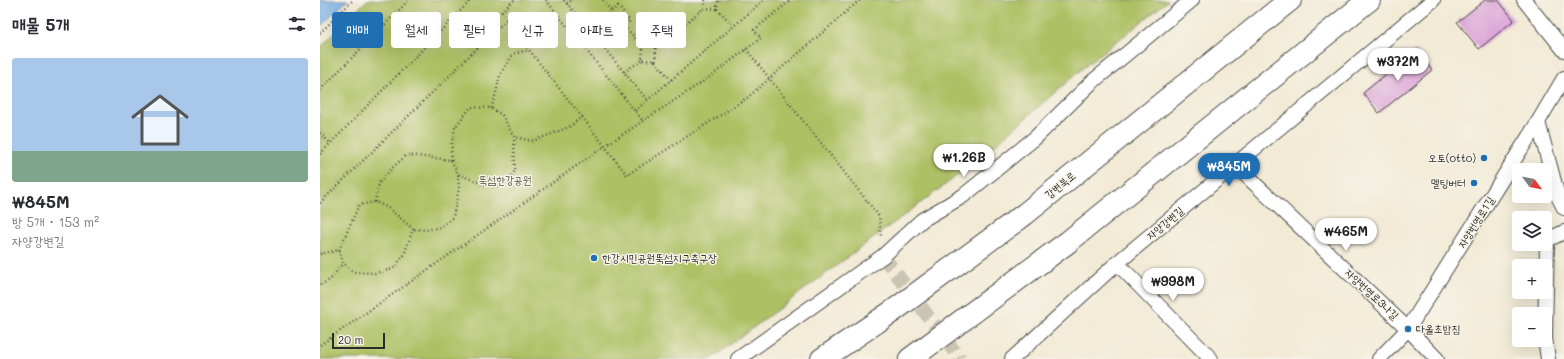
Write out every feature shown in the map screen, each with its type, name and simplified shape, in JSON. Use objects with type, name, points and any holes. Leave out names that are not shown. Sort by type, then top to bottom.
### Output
[{"type":"highway","name":"강변북로","points":[[822,359],[893,311],[1025,214],[1290,0]]},
{"type":"highway","points":[[910,359],[1068,242],[1369,0]]},
{"type":"street","points":[[738,359],[883,256],[922,220],[963,196],[1036,138],[1092,82],[1192,0]]},
{"type":"street","name":"자양강변길","points":[[1012,359],[1117,263],[1433,0]]},
{"type":"street","points":[[1524,0],[1564,50]]},
{"type":"street","name":"자양번영로1길","points":[[1379,359],[1408,329],[1538,122],[1559,96],[1564,78]]},
{"type":"street","points":[[1538,122],[1558,196],[1564,208]]},
{"type":"street","name":"자양번영로3나길","points":[[1235,165],[1408,329],[1437,359]]},
{"type":"street","points":[[1548,359],[1545,338],[1547,240],[1564,232]]},
{"type":"street","points":[[1117,263],[1211,359]]},
{"type":"path","points":[[320,33],[353,0]]},
{"type":"path","points":[[320,90],[409,0]]},
{"type":"path","points":[[320,154],[471,0]]},
{"type":"path","points":[[514,0],[502,12],[529,50],[627,175],[747,98],[860,0]]},
{"type":"path","points":[[546,0],[643,121]]},
{"type":"path","points":[[564,0],[648,101]]},
{"type":"path","points":[[567,4],[572,0]]},
{"type":"path","points":[[603,0],[612,11],[618,6],[623,12]]},
{"type":"path","points":[[704,8],[705,0]]},
{"type":"path","points":[[717,9],[718,0]]},
{"type":"path","points":[[635,111],[764,0]]},
{"type":"path","points":[[320,345],[605,146],[707,79],[761,38],[754,30],[791,0]]},
{"type":"path","points":[[686,23],[704,8],[717,9],[734,26]]},
{"type":"path","points":[[320,203],[507,19]]},
{"type":"path","points":[[628,30],[636,39]]},
{"type":"path","points":[[642,60],[643,48]]},
{"type":"path","points":[[654,61],[656,48]]},
{"type":"path","points":[[746,49],[879,216],[883,256]]},
{"type":"path","points":[[491,108],[500,75],[513,54],[529,50]]},
{"type":"path","points":[[624,72],[642,60],[654,61],[671,80]]},
{"type":"path","points":[[413,229],[404,255],[393,269],[375,273],[354,272],[342,263],[338,250],[359,205],[375,202],[388,207],[413,229],[426,230],[441,227],[453,217],[460,188],[458,174],[451,160],[455,127],[471,107],[491,108],[502,115],[514,137],[515,171],[506,184],[491,186],[458,174]]},
{"type":"path","points":[[514,137],[533,141],[569,127],[582,116]]},
{"type":"path","points":[[320,133],[330,143]]},
{"type":"path","points":[[375,202],[379,183],[394,166],[407,155],[451,160]]},
{"type":"path","points":[[320,254],[338,250]]},
{"type":"path","points":[[320,285],[330,280],[342,263]]},
{"type":"green space","name":"뚝섬한강공원","points":[[367,0],[1169,0],[1083,68],[973,164],[711,359],[320,359],[320,48],[332,36],[332,48],[383,48],[383,12],[355,12]]},
{"type":"water","points":[[320,0],[348,0],[336,12],[332,12],[332,15],[320,27]]},
{"type":"building","points":[[1485,0],[1498,0],[1514,20],[1479,49],[1457,22]]},
{"type":"building","points":[[1416,50],[1432,70],[1379,113],[1363,93]]},
{"type":"tunnel","points":[[883,256],[960,359]]},
{"type":"place","name":"오토(otto)","points":[[1484,158]]},
{"type":"place","name":"멜팅버터","points":[[1474,183]]},
{"type":"place","name":"한강시민공원뚝섬지구축구장","points":[[594,258]]},
{"type":"place","name":"다올초밥집","points":[[1408,329]]}]
